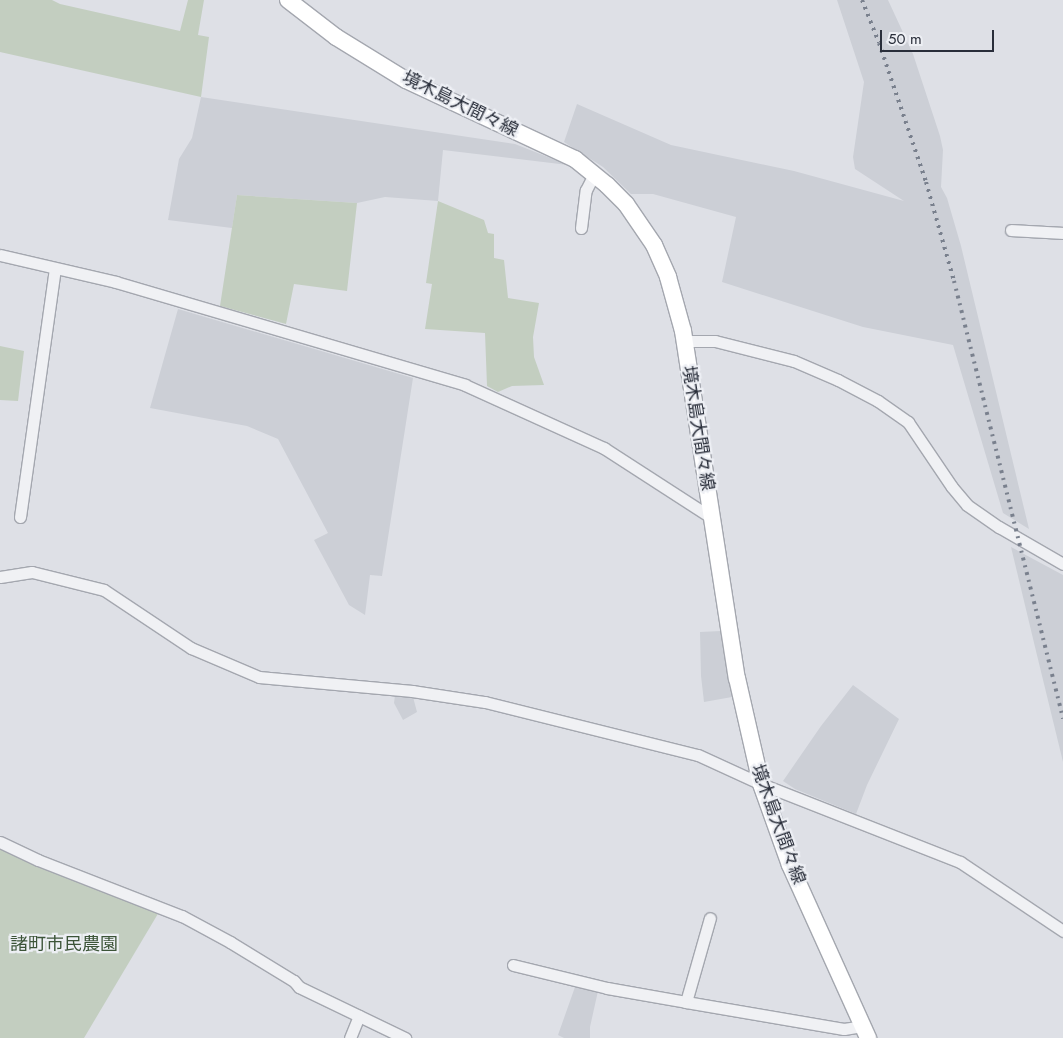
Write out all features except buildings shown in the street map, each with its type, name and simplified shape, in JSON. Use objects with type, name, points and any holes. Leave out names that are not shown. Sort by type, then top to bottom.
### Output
[{"type":"main road","name":"境木島大間々線","points":[[288,0],[336,37],[406,80],[566,154],[594,174],[626,204],[654,245],[663,262],[673,292],[684,340],[741,699],[761,784],[790,865],[865,1032]]},
{"type":"street","points":[[581,228],[586,190],[594,174]]},
{"type":"street","points":[[1011,230],[1063,233]]},
{"type":"street","points":[[0,255],[128,285],[465,385],[596,444],[639,469],[712,518]]},
{"type":"street","points":[[20,517],[55,268]]},
{"type":"street","points":[[684,340],[715,341],[794,361],[838,380],[878,401],[908,422],[967,505],[999,527],[1063,564]]},
{"type":"street","points":[[0,577],[32,572],[104,590],[191,648],[259,677],[412,691],[485,702],[698,755],[761,784],[960,862],[1063,931]]},
{"type":"street","points":[[0,842],[50,865],[182,916],[230,942],[299,987],[405,1038]]},
{"type":"street","points":[[686,1002],[710,918]]},
{"type":"street","points":[[513,965],[606,988],[865,1032]]},
{"type":"street","points":[[350,1038],[359,1016]]},
{"type":"shaded area","points":[[837,0],[888,0],[913,54],[940,136],[943,150],[941,187],[947,198],[961,246],[1029,529],[1003,513],[953,345],[863,327],[722,282],[736,217],[653,194],[631,194],[603,167],[564,142],[577,104],[671,145],[794,171],[904,201],[855,169],[853,157],[864,82]]},
{"type":"shaded area","points":[[201,97],[515,144],[568,165],[443,150],[438,201],[385,197],[357,203],[237,195],[232,228],[168,220],[179,159],[192,138]]},
{"type":"shaded area","points":[[178,309],[413,378],[382,576],[370,575],[365,615],[349,605],[314,540],[328,533],[278,439],[247,426],[150,408]]},
{"type":"shaded area","points":[[1011,547],[1063,575],[1063,762],[1035,647]]},
{"type":"shaded area","points":[[721,631],[732,697],[704,702],[701,676],[700,632]]},
{"type":"shaded area","points":[[853,685],[899,719],[867,785],[856,814],[795,789],[783,781],[821,726]]},
{"type":"shaded area","points":[[395,695],[413,697],[417,712],[403,720],[394,703]]},
{"type":"shaded area","points":[[575,987],[598,991],[590,1027],[590,1038],[564,1038],[558,1035]]},
{"type":"green space","points":[[0,0],[52,0],[60,4],[180,31],[188,0],[204,0],[198,35],[209,37],[201,97],[0,52]]},
{"type":"green space","points":[[237,195],[357,203],[347,291],[294,284],[286,324],[220,306]]},
{"type":"green space","points":[[438,201],[484,220],[488,233],[494,234],[494,258],[504,260],[508,298],[539,303],[533,337],[534,357],[544,385],[512,386],[498,392],[487,386],[485,333],[425,329],[432,284],[426,283]]},
{"type":"green space","points":[[0,346],[24,351],[18,401],[0,400]]},
{"type":"green space","name":"諸町市民農園","points":[[0,849],[159,912],[84,1038],[0,1038]]},
{"type":"railway","points":[[862,0],[879,43],[926,182],[954,281],[1063,719]]}]
